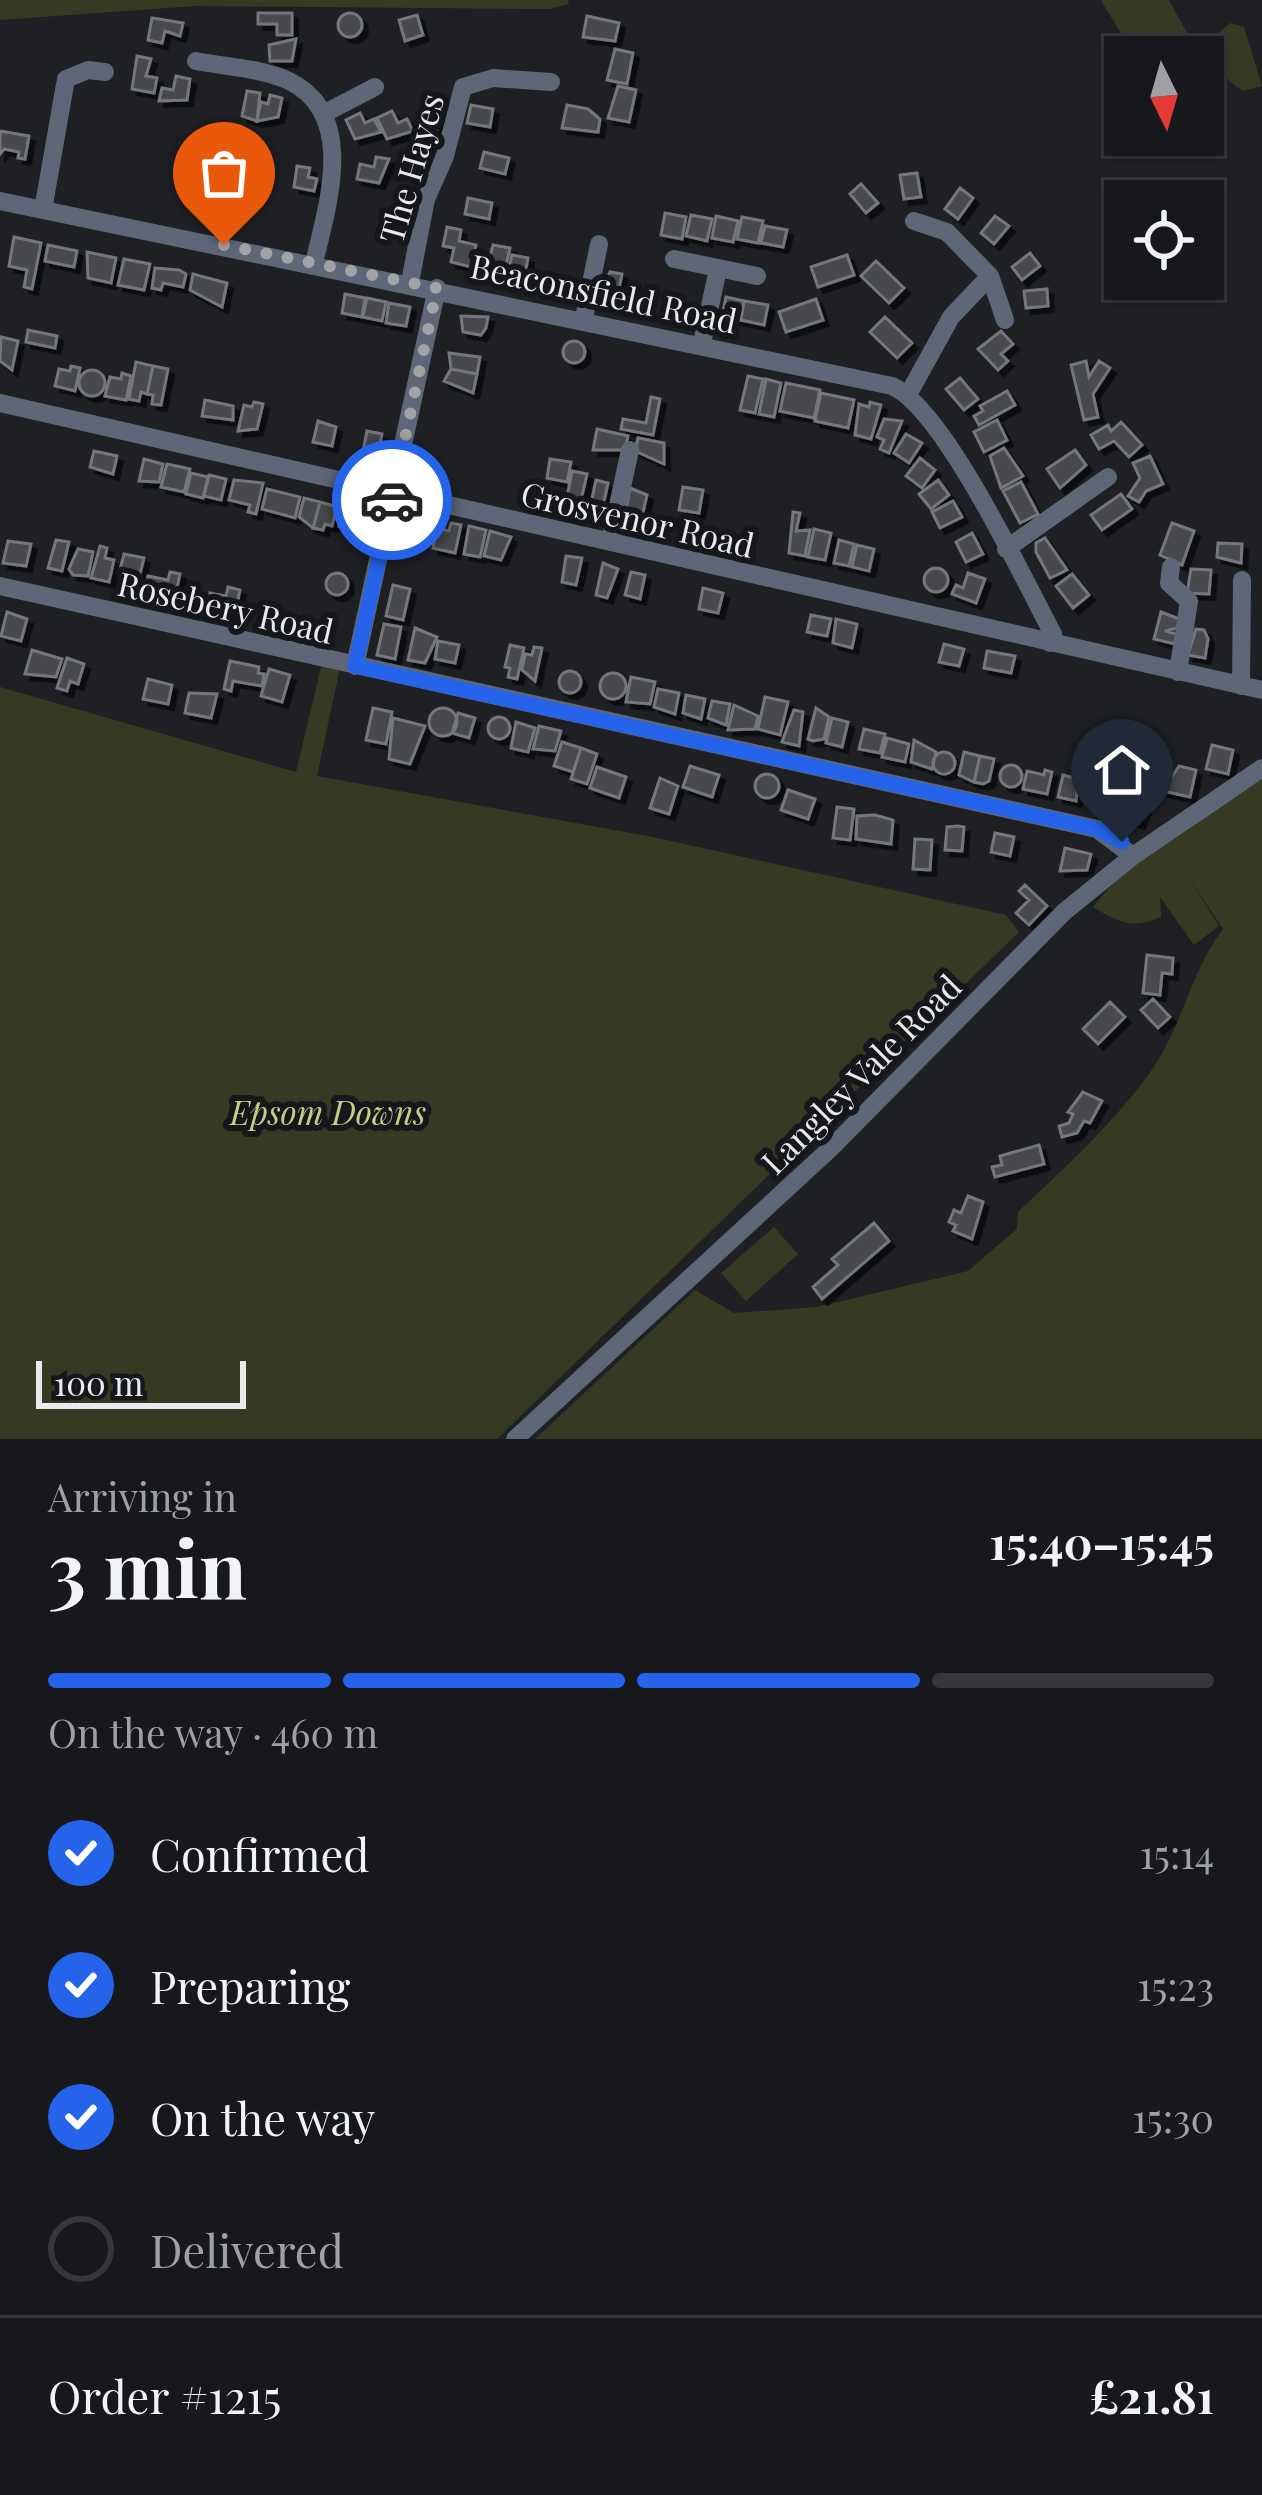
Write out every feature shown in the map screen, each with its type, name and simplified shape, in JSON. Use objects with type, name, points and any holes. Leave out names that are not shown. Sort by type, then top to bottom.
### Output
[{"type":"street","points":[[196,61],[291,82],[323,114],[334,154],[314,263]]},
{"type":"street","points":[[43,209],[66,79],[88,70],[106,72]]},
{"type":"street","name":"The Hayes","points":[[410,283],[426,199],[446,156],[463,88],[493,78],[551,82]]},
{"type":"street","points":[[323,114],[375,87]]},
{"type":"street","name":"Beaconsfield Road","points":[[0,201],[869,378],[909,394]]},
{"type":"street","points":[[914,221],[947,232],[990,277],[1005,320]]},
{"type":"street","points":[[584,318],[598,244]]},
{"type":"street","points":[[674,260],[757,276]]},
{"type":"street","points":[[702,343],[718,269]]},
{"type":"street","points":[[990,277],[950,317],[909,394],[937,428],[1006,549],[1053,634],[1050,644]]},
{"type":"street","points":[[355,666],[437,288]]},
{"type":"street","name":"Grosvenor Road","points":[[0,404],[1262,690]]},
{"type":"street","points":[[610,542],[630,450]]},
{"type":"street","points":[[1006,549],[1108,477]]},
{"type":"street","points":[[1171,567],[1169,583],[1189,601],[1178,672]]},
{"type":"street","points":[[1241,686],[1242,580]]},
{"type":"street","name":"Rosebery Road","points":[[0,586],[1097,829],[1133,856]]},
{"type":"street","name":"Langley Vale Road","points":[[515,1439],[831,1148],[1032,940],[1133,856],[1262,768]]},
{"type":"green space","points":[[0,0],[568,0],[569,4],[549,9],[195,6],[0,20]]},
{"type":"green space","points":[[1101,0],[1169,0],[1189,36],[1122,36]]},
{"type":"green space","points":[[1230,23],[1244,27],[1262,86],[1243,91],[1225,76],[1224,36],[1215,36]]},
{"type":"green space","name":"Epsom Downs","points":[[321,667],[340,668],[317,776],[653,837],[1006,915],[1019,932],[497,1439],[0,1439],[0,687],[296,772]]},
{"type":"green space","points":[[1262,779],[1262,1439],[535,1439],[695,1290],[734,1313],[817,1307],[968,1271],[1017,1229],[1018,1212],[1098,1134],[1154,1067],[1223,929],[1187,875],[1219,926],[1194,945],[1160,897],[1161,917],[1142,923],[1118,920],[1093,907],[1150,852]]},
{"type":"green space","points":[[774,1227],[798,1254],[746,1301],[721,1273]]},
{"type":"building","points":[[258,13],[292,13],[292,35],[277,35],[277,24],[258,24]]},
{"type":"building","points":[[350,13],[362,25],[350,37],[338,25]]},
{"type":"building","points":[[417,15],[423,35],[405,41],[399,20]]},
{"type":"building","points":[[587,16],[619,23],[615,41],[583,37]]},
{"type":"building","points":[[152,18],[183,23],[180,36],[165,31],[162,43],[148,40]]},
{"type":"building","points":[[296,39],[292,61],[270,61],[269,45]]},
{"type":"building","points":[[615,49],[633,53],[627,84],[607,80]]},
{"type":"building","points":[[137,56],[151,59],[146,76],[157,78],[154,93],[132,89]]},
{"type":"building","points":[[176,76],[190,79],[187,100],[159,101],[162,88],[173,90]]},
{"type":"building","points":[[618,86],[636,90],[629,122],[608,118]]},
{"type":"building","points":[[247,91],[260,93],[257,121],[242,116]]},
{"type":"building","points":[[270,95],[282,98],[278,117],[257,121],[261,102],[268,104]]},
{"type":"building","points":[[429,98],[442,100],[435,139],[422,137]]},
{"type":"building","points":[[471,105],[493,109],[490,127],[467,123]]},
{"type":"building","points":[[567,105],[588,109],[600,119],[598,132],[562,128]]},
{"type":"building","points":[[392,111],[398,123],[407,119],[413,131],[387,139],[377,118]]},
{"type":"building","points":[[360,113],[365,123],[374,119],[381,132],[355,139],[346,120]]},
{"type":"building","points":[[0,131],[29,136],[25,159],[18,158],[19,152],[4,149],[0,154]]},
{"type":"building","points":[[484,152],[509,158],[505,174],[480,168]]},
{"type":"building","points":[[376,157],[389,159],[379,183],[357,179],[360,164],[374,167]]},
{"type":"building","points":[[297,166],[310,168],[308,177],[317,179],[314,191],[294,187]]},
{"type":"building","points":[[917,173],[921,197],[904,199],[900,175]]},
{"type":"building","points":[[861,184],[878,203],[866,213],[850,194]]},
{"type":"building","points":[[960,188],[973,198],[958,219],[945,209]]},
{"type":"building","points":[[468,198],[492,203],[489,219],[465,214]]},
{"type":"building","points":[[665,213],[686,217],[682,239],[661,235]]},
{"type":"building","points":[[691,215],[712,219],[707,241],[686,236]]},
{"type":"building","points":[[716,216],[738,221],[733,242],[712,238]]},
{"type":"building","points":[[995,216],[1009,226],[994,244],[981,233]]},
{"type":"building","points":[[742,217],[763,221],[758,243],[737,239]]},
{"type":"building","points":[[765,226],[787,230],[783,247],[761,243]]},
{"type":"building","points":[[447,227],[461,230],[459,241],[476,245],[471,267],[451,262],[454,248],[443,246]]},
{"type":"building","points":[[14,237],[41,243],[32,289],[24,287],[27,270],[9,266]]},
{"type":"building","points":[[48,245],[77,251],[74,267],[45,261]]},
{"type":"building","points":[[493,245],[510,248],[504,274],[487,270]]},
{"type":"building","points":[[87,252],[116,258],[111,283],[88,278]]},
{"type":"building","points":[[1030,253],[1040,266],[1022,280],[1012,267]]},
{"type":"building","points":[[512,255],[528,258],[524,280],[507,276]]},
{"type":"building","points":[[847,255],[854,275],[818,287],[811,267]]},
{"type":"building","points":[[124,259],[150,264],[144,290],[118,285]]},
{"type":"building","points":[[876,261],[904,288],[889,303],[861,276]]},
{"type":"building","points":[[155,268],[186,274],[183,287],[163,283],[161,290],[152,288]]},
{"type":"building","points":[[610,272],[622,274],[617,299],[599,296]]},
{"type":"building","points":[[193,274],[227,283],[222,307],[190,290]]},
{"type":"building","points":[[1047,289],[1048,306],[1026,308],[1024,291]]},
{"type":"building","points":[[345,294],[365,298],[362,317],[342,313]]},
{"type":"building","points":[[726,297],[744,301],[741,320],[722,317]]},
{"type":"building","points":[[367,298],[386,302],[382,321],[363,317]]},
{"type":"building","points":[[816,299],[823,320],[786,332],[779,312]]},
{"type":"building","points":[[744,301],[768,305],[764,325],[741,320]]},
{"type":"building","points":[[389,303],[410,307],[406,326],[386,323]]},
{"type":"building","points":[[461,316],[488,317],[486,328],[481,335],[463,332]]},
{"type":"building","points":[[885,317],[912,343],[897,358],[870,332]]},
{"type":"building","points":[[28,330],[57,336],[55,348],[26,342]]},
{"type":"building","points":[[1001,331],[1013,344],[1001,354],[1008,361],[998,370],[978,349]]},
{"type":"building","points":[[1,337],[18,341],[12,370],[0,361]]},
{"type":"building","points":[[574,341],[585,352],[574,363],[563,352]]},
{"type":"building","points":[[449,353],[480,357],[477,374],[451,369]]},
{"type":"building","points":[[1086,361],[1089,377],[1099,361],[1110,368],[1093,394],[1098,417],[1084,420],[1071,365]]},
{"type":"building","points":[[136,362],[153,366],[147,394],[141,392],[139,401],[129,399]]},
{"type":"building","points":[[71,366],[80,368],[75,391],[55,386],[59,369],[70,371]]},
{"type":"building","points":[[153,366],[168,369],[161,405],[152,404],[153,395],[147,394]]},
{"type":"building","points":[[451,369],[477,374],[473,393],[444,381]]},
{"type":"building","points":[[92,370],[105,383],[92,396],[79,383]]},
{"type":"building","points":[[122,373],[131,376],[126,400],[105,396],[110,377],[121,379]]},
{"type":"building","points":[[748,376],[763,379],[755,413],[740,410]]},
{"type":"building","points":[[960,378],[978,399],[964,410],[946,389]]},
{"type":"building","points":[[766,379],[781,383],[774,417],[759,414]]},
{"type":"building","points":[[786,383],[820,390],[814,418],[780,411]]},
{"type":"building","points":[[1007,391],[1015,405],[979,425],[974,416],[983,411],[980,406]]},
{"type":"building","points":[[821,393],[854,400],[848,428],[815,421]]},
{"type":"building","points":[[651,397],[660,399],[653,435],[621,429],[623,419],[646,423]]},
{"type":"building","points":[[205,400],[233,406],[233,420],[202,416]]},
{"type":"building","points":[[254,402],[263,404],[257,429],[238,431],[244,405],[252,407]]},
{"type":"building","points":[[870,402],[881,405],[871,439],[855,435],[859,404],[869,407]]},
{"type":"building","points":[[884,419],[902,421],[889,453],[880,449],[884,440],[877,437]]},
{"type":"building","points":[[997,420],[1007,440],[984,452],[974,432]]},
{"type":"building","points":[[318,421],[336,427],[332,446],[313,442]]},
{"type":"building","points":[[1121,422],[1142,445],[1129,457],[1114,441],[1099,449],[1091,435],[1108,425],[1111,431]]},
{"type":"building","points":[[597,429],[628,436],[625,450],[593,450]]},
{"type":"building","points":[[367,431],[382,434],[375,469],[360,465]]},
{"type":"building","points":[[906,434],[922,443],[909,463],[894,453]]},
{"type":"building","points":[[638,438],[664,443],[664,464],[635,451]]},
{"type":"building","points":[[1004,448],[1023,476],[1001,488],[990,456]]},
{"type":"building","points":[[1075,450],[1086,465],[1060,488],[1047,469]]},
{"type":"building","points":[[94,451],[117,456],[113,474],[90,467]]},
{"type":"building","points":[[1150,456],[1163,484],[1146,491],[1139,502],[1128,496],[1140,478],[1133,463]]},
{"type":"building","points":[[920,458],[935,470],[922,488],[906,476]]},
{"type":"building","points":[[144,459],[163,464],[159,482],[139,481]]},
{"type":"building","points":[[550,459],[571,462],[567,482],[547,478]]},
{"type":"building","points":[[167,464],[190,469],[184,492],[161,487]]},
{"type":"building","points":[[572,471],[587,474],[581,500],[567,497]]},
{"type":"building","points":[[191,473],[208,477],[203,498],[186,494]]},
{"type":"building","points":[[209,475],[226,479],[221,500],[204,496]]},
{"type":"building","points":[[234,480],[263,483],[256,514],[248,512],[250,505],[229,500]]},
{"type":"building","points":[[596,480],[608,483],[602,511],[590,508]]},
{"type":"building","points":[[938,480],[949,495],[931,509],[919,494]]},
{"type":"building","points":[[1021,482],[1038,514],[1020,523],[1003,491]]},
{"type":"building","points":[[683,487],[703,490],[699,513],[679,510]]},
{"type":"building","points":[[630,488],[647,495],[641,521],[625,515]]},
{"type":"building","points":[[267,489],[300,497],[295,518],[262,509]]},
{"type":"building","points":[[1121,494],[1132,509],[1102,530],[1091,515]]},
{"type":"building","points":[[304,498],[320,502],[313,528],[299,517]]},
{"type":"building","points":[[953,501],[962,517],[940,528],[932,512]]},
{"type":"building","points":[[320,502],[337,507],[332,526],[325,524],[323,530],[313,528]]},
{"type":"building","points":[[344,506],[367,512],[362,531],[339,526]]},
{"type":"building","points":[[793,512],[800,513],[796,531],[810,530],[805,556],[789,553]]},
{"type":"building","points":[[406,514],[437,521],[433,541],[401,534]]},
{"type":"building","points":[[451,523],[461,525],[455,553],[433,548],[437,528],[449,531]]},
{"type":"building","points":[[1172,523],[1194,531],[1182,565],[1160,555]]},
{"type":"building","points":[[469,526],[486,530],[480,557],[464,554]]},
{"type":"building","points":[[814,529],[831,533],[825,560],[808,557]]},
{"type":"building","points":[[490,531],[511,537],[501,560],[484,556]]},
{"type":"building","points":[[972,533],[983,554],[966,562],[956,542]]},
{"type":"building","points":[[1045,538],[1067,570],[1050,578],[1036,552],[1036,543]]},
{"type":"building","points":[[56,540],[69,542],[62,571],[48,568]]},
{"type":"building","points":[[839,540],[854,544],[849,566],[834,563]]},
{"type":"building","points":[[8,541],[31,544],[26,566],[3,563]]},
{"type":"building","points":[[1218,543],[1242,544],[1241,563],[1217,557]]},
{"type":"building","points":[[857,545],[874,549],[869,571],[852,567]]},
{"type":"building","points":[[100,546],[107,548],[105,558],[114,560],[109,582],[91,578]]},
{"type":"building","points":[[78,549],[93,552],[88,576],[73,575],[69,569]]},
{"type":"building","points":[[124,554],[144,558],[137,586],[127,584],[126,575],[119,574]]},
{"type":"building","points":[[566,556],[582,558],[576,585],[562,582]]},
{"type":"building","points":[[603,563],[618,569],[607,598],[596,595]]},
{"type":"building","points":[[936,568],[945,571],[945,589],[936,592],[927,589],[924,580],[927,571]]},
{"type":"building","points":[[1191,569],[1211,570],[1209,594],[1187,593]]},
{"type":"building","points":[[170,572],[180,574],[174,602],[144,595],[148,576],[168,580]]},
{"type":"building","points":[[631,572],[645,575],[640,599],[625,595]]},
{"type":"building","points":[[337,573],[348,584],[337,595],[326,584]]},
{"type":"building","points":[[968,573],[985,579],[976,603],[952,594],[956,585],[963,588]]},
{"type":"building","points":[[1072,574],[1089,595],[1073,608],[1056,586]]},
{"type":"building","points":[[393,585],[410,589],[403,620],[386,616]]},
{"type":"building","points":[[228,587],[240,590],[235,613],[211,611],[210,593],[226,596]]},
{"type":"building","points":[[703,588],[723,593],[718,613],[699,609]]},
{"type":"building","points":[[7,612],[27,619],[21,641],[1,636]]},
{"type":"building","points":[[1161,612],[1182,620],[1181,627],[1165,631],[1181,635],[1179,645],[1154,639]]},
{"type":"building","points":[[811,615],[831,619],[827,636],[807,632]]},
{"type":"building","points":[[836,619],[857,624],[852,648],[833,643]]},
{"type":"building","points":[[384,624],[401,627],[395,659],[377,655]]},
{"type":"building","points":[[415,628],[437,637],[425,663],[408,660]]},
{"type":"building","points":[[1196,629],[1204,630],[1208,639],[1205,658],[1188,655]]},
{"type":"building","points":[[438,641],[459,645],[455,663],[435,659]]},
{"type":"building","points":[[944,644],[964,649],[959,666],[939,662]]},
{"type":"building","points":[[510,645],[524,648],[517,679],[508,677],[510,668],[505,667]]},
{"type":"building","points":[[534,647],[542,648],[535,681],[522,670],[525,654],[532,655]]},
{"type":"building","points":[[32,650],[62,659],[56,677],[25,674]]},
{"type":"building","points":[[987,651],[1015,656],[1011,673],[984,668]]},
{"type":"building","points":[[67,658],[84,664],[78,684],[70,681],[67,691],[57,688]]},
{"type":"building","points":[[230,661],[259,667],[258,673],[264,674],[262,686],[233,681],[231,691],[224,689]]},
{"type":"building","points":[[269,669],[290,675],[282,702],[261,696]]},
{"type":"building","points":[[570,671],[581,682],[570,693],[559,682]]},
{"type":"building","points":[[613,673],[626,686],[613,699],[600,686]]},
{"type":"building","points":[[631,677],[655,682],[650,704],[626,702]]},
{"type":"building","points":[[148,679],[172,685],[168,704],[143,699]]},
{"type":"building","points":[[658,689],[679,693],[675,714],[654,707]]},
{"type":"building","points":[[189,693],[217,694],[211,718],[185,713]]},
{"type":"building","points":[[686,695],[705,699],[701,719],[683,713]]},
{"type":"building","points":[[765,697],[788,702],[780,735],[758,729]]},
{"type":"building","points":[[712,701],[730,704],[726,725],[708,718]]},
{"type":"building","points":[[734,705],[758,716],[755,729],[728,730]]},
{"type":"building","points":[[373,708],[392,712],[386,744],[366,740]]},
{"type":"building","points":[[443,708],[453,712],[457,722],[453,732],[443,736],[433,732],[429,722],[433,712]]},
{"type":"building","points":[[816,708],[829,717],[824,739],[813,741],[808,739]]},
{"type":"building","points":[[794,710],[803,712],[799,746],[782,742]]},
{"type":"building","points":[[458,713],[475,718],[469,738],[452,733]]},
{"type":"building","points":[[499,717],[510,728],[499,739],[488,728]]},
{"type":"building","points":[[393,718],[425,726],[410,764],[389,759]]},
{"type":"building","points":[[832,718],[848,722],[842,747],[826,743]]},
{"type":"building","points":[[516,722],[535,728],[528,752],[511,748]]},
{"type":"building","points":[[539,726],[561,731],[555,751],[533,749]]},
{"type":"building","points":[[864,729],[885,734],[880,753],[859,749]]},
{"type":"building","points":[[887,738],[909,744],[905,762],[882,757]]},
{"type":"building","points":[[914,740],[936,752],[932,769],[911,762]]},
{"type":"building","points":[[562,742],[581,748],[573,772],[554,766]]},
{"type":"building","points":[[1212,745],[1233,750],[1228,774],[1206,769]]},
{"type":"building","points":[[581,748],[597,754],[587,784],[571,779]]},
{"type":"building","points":[[944,752],[955,763],[944,774],[933,763]]},
{"type":"building","points":[[964,752],[980,756],[974,782],[959,775]]},
{"type":"building","points":[[980,756],[994,759],[989,781],[983,784],[974,782]]},
{"type":"building","points":[[1011,765],[1022,776],[1011,787],[1000,776]]},
{"type":"building","points":[[690,766],[719,775],[712,797],[683,787]]},
{"type":"building","points":[[1179,766],[1196,770],[1190,797],[1163,791]]},
{"type":"building","points":[[597,767],[626,777],[619,798],[590,788]]},
{"type":"building","points":[[1045,770],[1052,772],[1047,794],[1023,789],[1027,771],[1044,775]]},
{"type":"building","points":[[767,774],[776,777],[776,795],[767,798],[758,795],[755,786],[758,777]]},
{"type":"building","points":[[1063,775],[1078,779],[1076,801],[1058,797]]},
{"type":"building","points":[[660,778],[678,786],[669,814],[650,808]]},
{"type":"building","points":[[788,790],[815,799],[808,819],[781,810]]},
{"type":"building","points":[[1116,803],[1145,808],[1139,823],[1113,816]]},
{"type":"building","points":[[837,807],[854,809],[850,840],[833,838]]},
{"type":"building","points":[[857,816],[893,820],[891,844],[856,839]]},
{"type":"building","points":[[947,827],[964,827],[962,851],[945,850]]},
{"type":"building","points":[[995,833],[1014,837],[1010,856],[991,852]]},
{"type":"building","points":[[915,839],[932,840],[930,870],[913,869]]},
{"type":"building","points":[[1065,848],[1091,854],[1087,870],[1060,871]]},
{"type":"building","points":[[1025,885],[1047,906],[1029,925],[1016,913],[1029,900],[1019,891]]},
{"type":"building","points":[[1147,955],[1173,958],[1172,974],[1162,973],[1160,995],[1143,993]]},
{"type":"building","points":[[1153,999],[1170,1017],[1158,1028],[1141,1010]]},
{"type":"building","points":[[1110,1002],[1125,1017],[1098,1044],[1083,1029]]},
{"type":"building","points":[[1083,1092],[1102,1101],[1090,1123],[1084,1121],[1077,1133],[1062,1137],[1059,1126],[1069,1123],[1073,1114],[1068,1112]]},
{"type":"building","points":[[1039,1145],[1044,1164],[995,1177],[992,1167],[1002,1165],[1000,1156]]},
{"type":"building","points":[[968,1196],[983,1202],[972,1239],[953,1231],[956,1225],[949,1222],[954,1210],[961,1213]]},
{"type":"building","points":[[874,1223],[889,1241],[822,1299],[813,1287],[838,1265],[832,1259]]},
{"type":"way so far","points":[[224,245],[437,288],[392,500]]},
{"type":"route","points":[[392,500],[355,666],[1097,829],[1122,842]]}]
